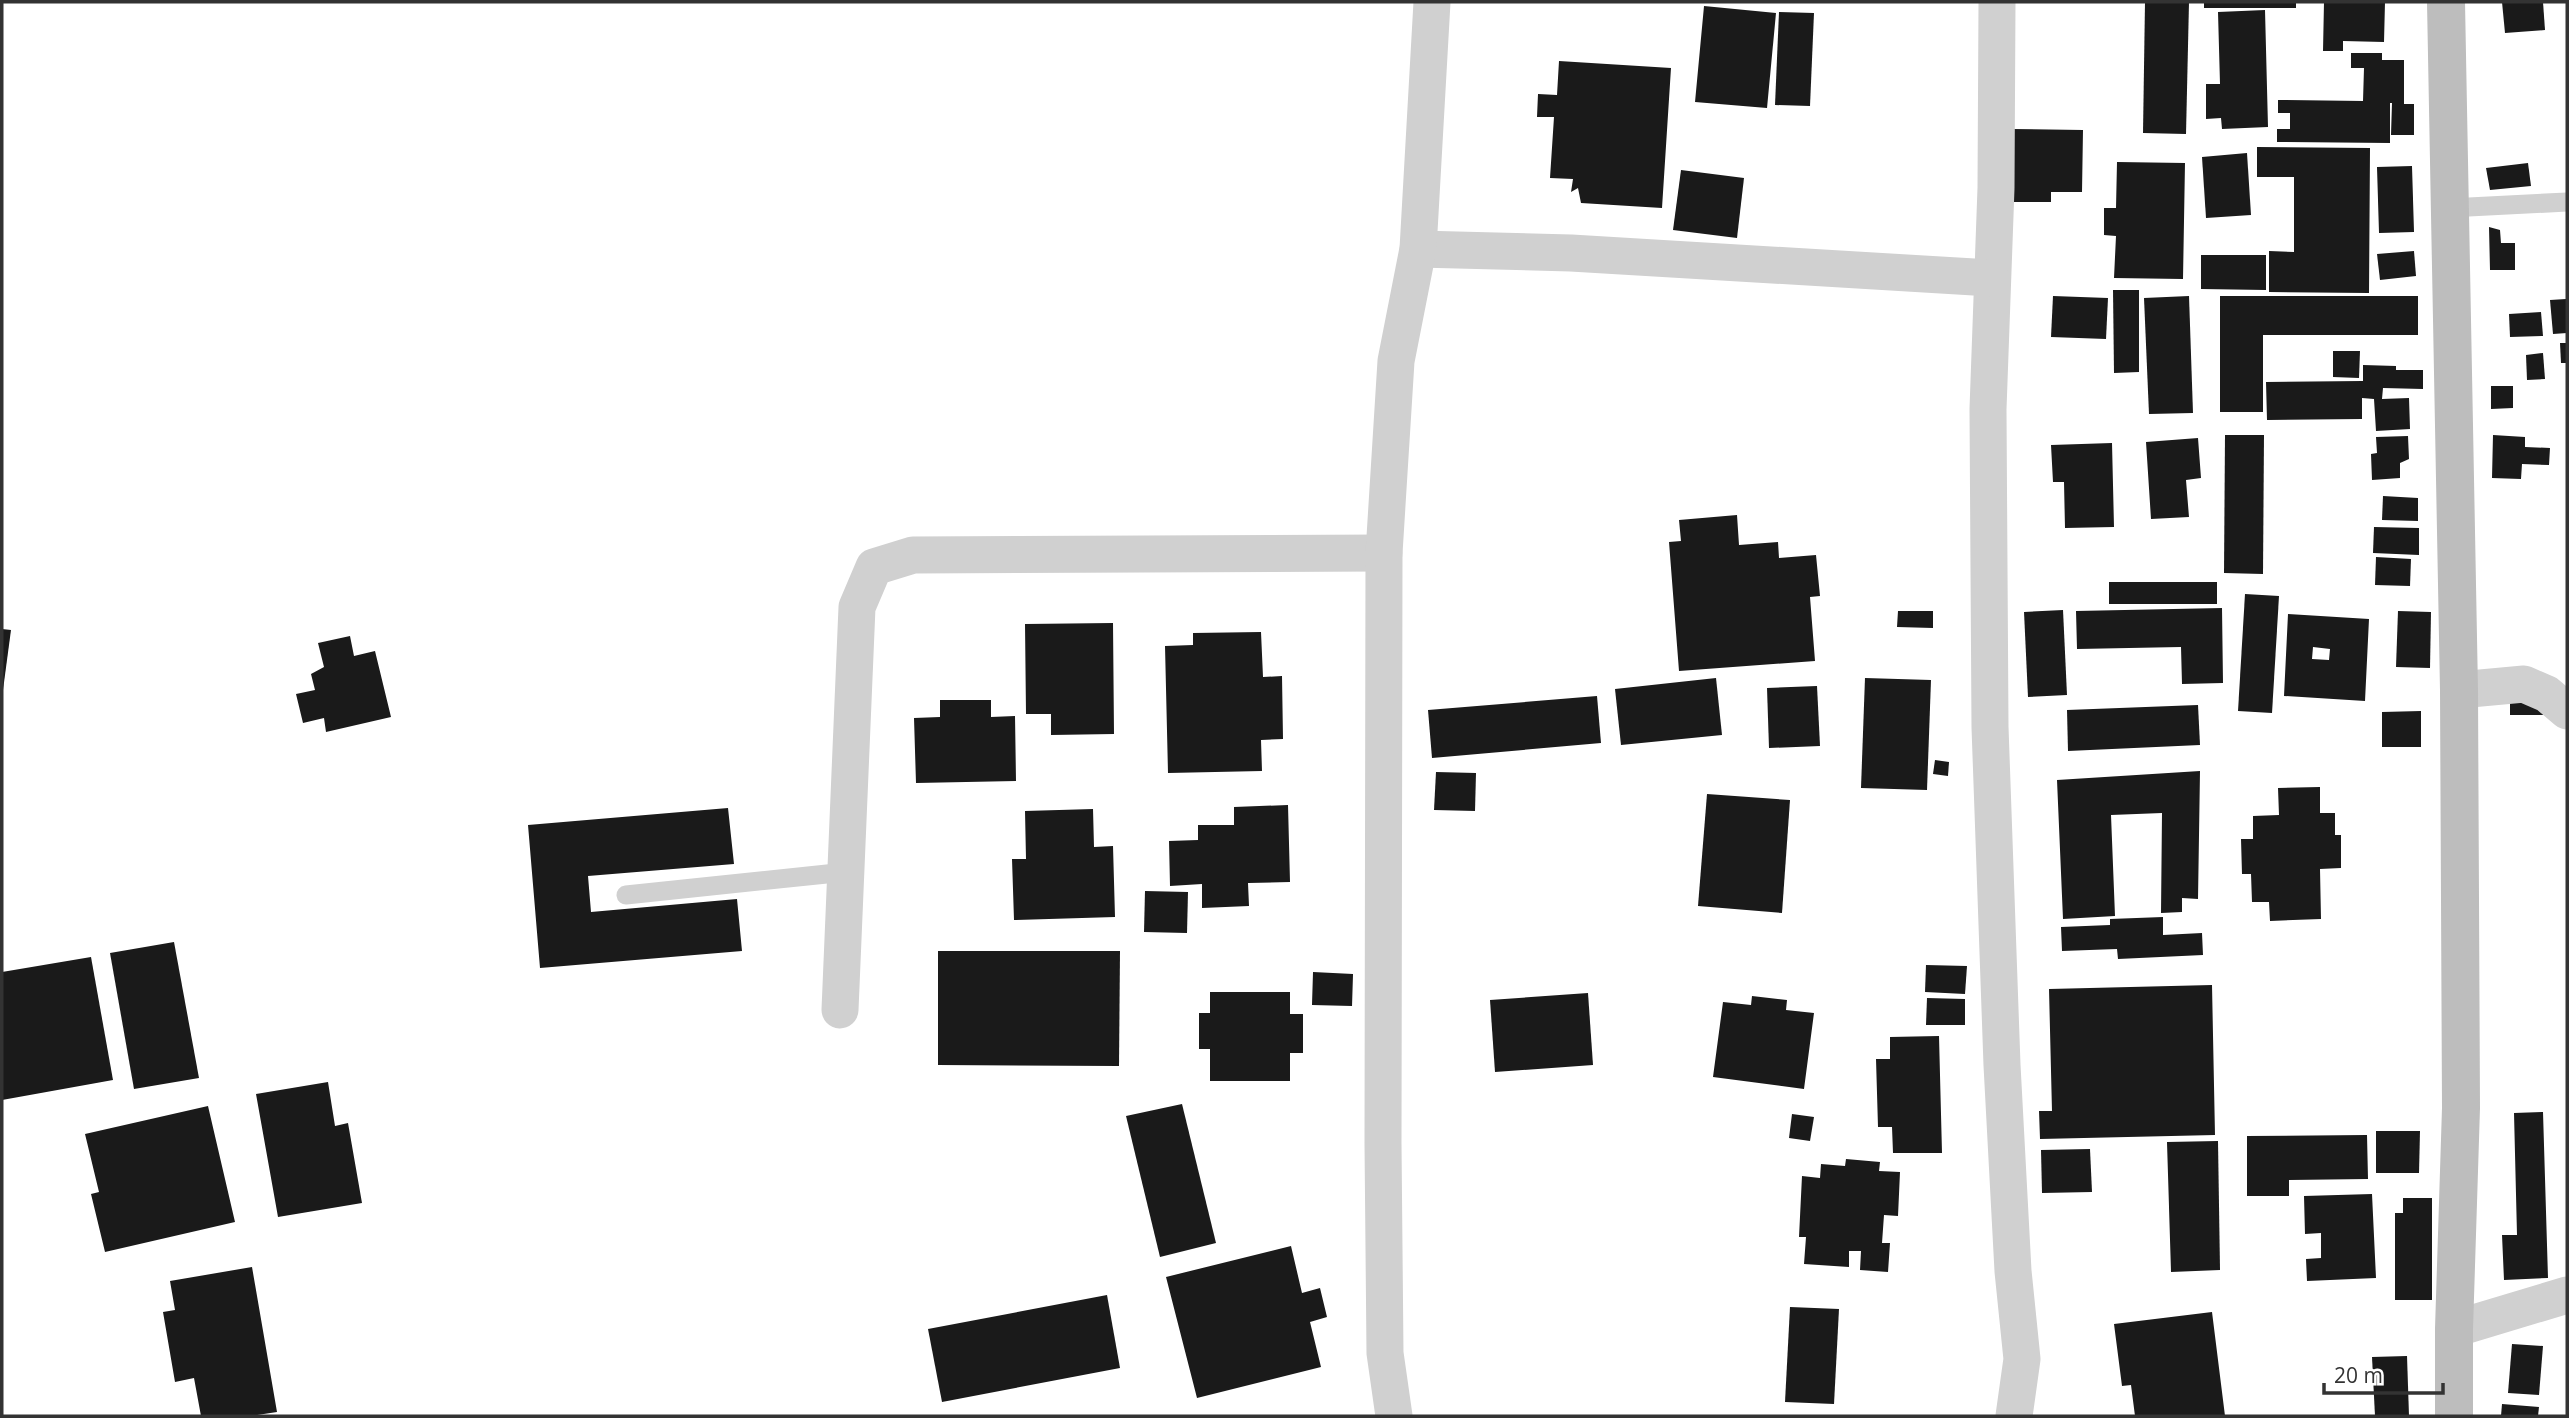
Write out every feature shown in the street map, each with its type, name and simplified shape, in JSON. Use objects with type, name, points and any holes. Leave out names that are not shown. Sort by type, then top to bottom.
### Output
[{"type":"street","points":[[1394,1416],[1385,1353],[1382,1143],[1384,553],[1396,360],[1418,249],[1432,2]]},
{"type":"street","points":[[1997,2],[1996,188],[1988,409],[1990,727],[2002,1065],[2013,1271],[2022,1359],[2014,1416]]},
{"type":"street","points":[[2446,2],[2459,690],[2461,1108],[2454,1416]]},
{"type":"street","points":[[1418,249],[1571,253],[1991,278]]},
{"type":"street","points":[[840,1010],[858,607],[874,567],[913,555],[1384,553]]},
{"type":"street","points":[[2459,690],[2524,684],[2547,694],[2567,712]]},
{"type":"street","points":[[2454,1329],[2567,1295]]},
{"type":"lane","points":[[2449,208],[2567,202]]},
{"type":"lane","points":[[626,895],[846,872]]},
{"type":"building","points":[[2145,2],[2189,2],[2186,134],[2143,133]]},
{"type":"building","points":[[2204,2],[2296,2],[2296,8],[2204,8]]},
{"type":"building","points":[[2324,2],[2385,2],[2384,42],[2343,41],[2343,51],[2323,51]]},
{"type":"building","points":[[2502,2],[2543,2],[2545,30],[2505,33]]},
{"type":"building","points":[[1704,6],[1776,13],[1767,108],[1695,102]]},
{"type":"building","points":[[2265,10],[2268,127],[2222,129],[2221,118],[2206,119],[2206,84],[2220,84],[2218,12]]},
{"type":"building","points":[[1779,12],[1814,13],[1810,106],[1775,105]]},
{"type":"building","points":[[2351,53],[2382,53],[2382,60],[2404,60],[2404,104],[2414,104],[2414,135],[2391,135],[2390,103],[2390,143],[2277,142],[2277,129],[2290,129],[2290,113],[2278,113],[2278,100],[2363,101],[2364,68],[2351,68]]},
{"type":"building","points":[[1559,61],[1671,68],[1662,208],[1581,203],[1578,188],[1571,192],[1573,179],[1550,178],[1554,117],[1537,117],[1538,94],[1557,95]]},
{"type":"building","points":[[2012,129],[2083,130],[2082,192],[2051,192],[2051,202],[2012,202]]},
{"type":"building","points":[[2257,147],[2370,148],[2369,293],[2269,292],[2269,251],[2294,252],[2294,177],[2257,177]]},
{"type":"building","points":[[2247,153],[2251,215],[2206,218],[2202,157]]},
{"type":"building","points":[[2117,162],[2185,163],[2183,279],[2114,278],[2116,236],[2104,235],[2104,208],[2116,208]]},
{"type":"building","points":[[2528,163],[2531,186],[2490,190],[2486,168]]},
{"type":"building","points":[[2412,166],[2414,232],[2379,233],[2377,167]]},
{"type":"building","points":[[1681,170],[1744,178],[1737,238],[1673,230]]},
{"type":"building","points":[[2489,227],[2500,230],[2501,243],[2515,243],[2515,270],[2490,270]]},
{"type":"building","points":[[2414,251],[2416,276],[2380,280],[2377,254]]},
{"type":"building","points":[[2201,255],[2266,255],[2266,290],[2201,289]]},
{"type":"building","points":[[2113,290],[2139,290],[2139,372],[2114,373]]},
{"type":"building","points":[[2053,296],[2108,298],[2106,339],[2051,337]]},
{"type":"building","points":[[2189,296],[2193,413],[2149,414],[2144,298]]},
{"type":"building","points":[[2220,296],[2418,296],[2418,335],[2263,335],[2263,412],[2220,412]]},
{"type":"building","points":[[2566,299],[2567,333],[2553,334],[2550,300]]},
{"type":"building","points":[[2541,312],[2543,336],[2510,337],[2509,314]]},
{"type":"building","points":[[2560,343],[2567,343],[2567,363],[2561,363]]},
{"type":"building","points":[[2333,351],[2360,351],[2359,378],[2333,377]]},
{"type":"building","points":[[2543,353],[2545,379],[2527,380],[2526,355]]},
{"type":"building","points":[[2363,365],[2396,366],[2396,370],[2423,370],[2423,389],[2383,388],[2382,399],[2409,398],[2410,429],[2376,431],[2374,399],[2362,398],[2362,419],[2267,420],[2266,382],[2363,381]]},
{"type":"building","points":[[2491,386],[2513,386],[2513,408],[2491,409]]},
{"type":"building","points":[[2225,435],[2264,435],[2263,574],[2224,573]]},
{"type":"building","points":[[2493,435],[2525,437],[2525,447],[2550,448],[2549,465],[2522,464],[2521,479],[2492,478]]},
{"type":"building","points":[[2408,436],[2409,459],[2400,463],[2400,478],[2372,480],[2371,454],[2377,453],[2376,437]]},
{"type":"building","points":[[2198,438],[2201,478],[2186,480],[2189,517],[2151,519],[2146,442]]},
{"type":"building","points":[[2112,443],[2114,527],[2065,528],[2064,482],[2053,482],[2051,445]]},
{"type":"building","points":[[2383,496],[2418,498],[2418,521],[2382,520]]},
{"type":"building","points":[[1737,515],[1739,545],[1778,542],[1779,558],[1816,555],[1820,596],[1810,597],[1815,661],[1679,671],[1669,542],[1681,541],[1679,520]]},
{"type":"building","points":[[2374,527],[2419,528],[2419,555],[2373,553]]},
{"type":"building","points":[[2376,557],[2411,559],[2410,586],[2375,585]]},
{"type":"building","points":[[2109,582],[2217,582],[2217,604],[2109,604]]},
{"type":"building","points":[[2245,594],[2279,596],[2272,713],[2238,711]]},
{"type":"building","points":[[2222,608],[2223,683],[2182,684],[2181,647],[2077,649],[2076,611]]},
{"type":"building","points":[[2063,610],[2067,695],[2028,697],[2024,612]]},
{"type":"building","points":[[1898,611],[1933,611],[1933,628],[1897,627]]},
{"type":"building","points":[[2398,611],[2431,612],[2430,668],[2396,667]]},
{"type":"building","points":[[2288,614],[2369,619],[2365,701],[2284,696]],"holes":[[[2313,647],[2330,649],[2329,660],[2312,659]]]},
{"type":"building","points":[[1113,623],[1114,734],[1051,735],[1051,714],[1026,714],[1025,624]]},
{"type":"building","points":[[2,629],[11,630],[3,690],[2,690]]},
{"type":"building","points":[[1261,632],[1263,677],[1282,676],[1283,739],[1261,740],[1262,771],[1168,773],[1165,646],[1193,645],[1193,633]]},
{"type":"building","points":[[350,636],[354,656],[375,651],[391,717],[326,732],[324,718],[303,723],[296,694],[315,690],[311,674],[324,667],[318,643]]},
{"type":"building","points":[[1716,678],[1722,735],[1621,745],[1615,689]]},
{"type":"building","points":[[1865,678],[1931,680],[1927,790],[1861,788]]},
{"type":"building","points":[[1817,686],[1820,746],[1769,748],[1767,688]]},
{"type":"building","points":[[1597,696],[1601,743],[1432,758],[1428,710]]},
{"type":"building","points":[[2543,698],[2543,715],[2510,715],[2510,699]]},
{"type":"building","points":[[940,700],[991,700],[991,717],[1015,716],[1016,781],[916,783],[914,718],[940,717]]},
{"type":"building","points":[[2198,705],[2200,745],[2068,751],[2067,710]]},
{"type":"building","points":[[2421,711],[2421,747],[2382,747],[2382,712]]},
{"type":"building","points":[[1935,760],[1949,762],[1948,776],[1933,774]]},
{"type":"building","points":[[2200,771],[2198,899],[2182,898],[2182,912],[2161,913],[2162,813],[2111,815],[2115,916],[2063,919],[2057,780]]},
{"type":"building","points":[[1436,772],[1476,773],[1475,811],[1434,810]]},
{"type":"building","points":[[2320,787],[2320,813],[2335,813],[2335,835],[2341,835],[2341,868],[2320,869],[2321,919],[2270,921],[2269,902],[2252,902],[2251,874],[2242,874],[2241,839],[2253,839],[2253,816],[2279,815],[2278,788]]},
{"type":"building","points":[[1707,794],[1790,800],[1782,913],[1698,906]]},
{"type":"building","points":[[1288,805],[1290,882],[1248,883],[1249,906],[1202,908],[1202,884],[1170,886],[1169,841],[1198,840],[1198,825],[1234,825],[1234,807]]},
{"type":"building","points":[[728,808],[734,864],[588,876],[591,912],[737,899],[742,951],[540,968],[528,825]]},
{"type":"building","points":[[1093,809],[1094,847],[1113,846],[1115,917],[1014,920],[1012,859],[1026,859],[1025,811]]},
{"type":"building","points":[[1145,891],[1188,892],[1187,933],[1144,932]]},
{"type":"building","points":[[2163,917],[2163,935],[2202,933],[2203,955],[2118,959],[2117,949],[2062,951],[2061,927],[2110,925],[2110,919]]},
{"type":"building","points":[[174,942],[199,1078],[134,1089],[110,953]]},
{"type":"building","points":[[938,951],[1120,951],[1119,1066],[938,1065]]},
{"type":"building","points":[[91,957],[113,1080],[2,1100],[2,972]]},
{"type":"building","points":[[1926,965],[1967,966],[1965,994],[1925,992]]},
{"type":"building","points":[[1313,972],[1353,974],[1352,1006],[1312,1005]]},
{"type":"building","points":[[2212,985],[2215,1135],[2040,1139],[2039,1111],[2052,1111],[2049,989]]},
{"type":"building","points":[[1210,992],[1290,992],[1290,1014],[1303,1014],[1303,1053],[1290,1053],[1290,1081],[1210,1081],[1210,1049],[1199,1049],[1199,1013],[1210,1013]]},
{"type":"building","points":[[1588,993],[1593,1065],[1495,1072],[1490,1000]]},
{"type":"building","points":[[1752,996],[1787,1000],[1786,1010],[1814,1013],[1804,1089],[1713,1077],[1723,1002],[1751,1005]]},
{"type":"building","points":[[1927,998],[1965,999],[1965,1025],[1926,1025]]},
{"type":"building","points":[[1939,1036],[1942,1153],[1893,1153],[1892,1127],[1878,1127],[1876,1059],[1890,1059],[1890,1037]]},
{"type":"building","points":[[328,1082],[335,1126],[348,1123],[362,1203],[278,1217],[256,1094]]},
{"type":"building","points":[[1182,1104],[1216,1243],[1160,1257],[1126,1116]]},
{"type":"building","points":[[208,1106],[235,1222],[105,1252],[91,1194],[99,1192],[85,1134]]},
{"type":"building","points":[[2543,1112],[2548,1278],[2504,1280],[2502,1235],[2517,1235],[2514,1113]]},
{"type":"building","points":[[1792,1114],[1814,1117],[1810,1141],[1789,1138]]},
{"type":"building","points":[[2376,1131],[2420,1131],[2419,1173],[2376,1173]]},
{"type":"building","points":[[2367,1135],[2368,1179],[2289,1180],[2289,1196],[2247,1196],[2247,1136]]},
{"type":"building","points":[[2218,1141],[2220,1270],[2171,1272],[2167,1142]]},
{"type":"building","points":[[2090,1149],[2092,1192],[2042,1193],[2041,1150]]},
{"type":"building","points":[[1846,1159],[1880,1162],[1879,1171],[1900,1172],[1898,1216],[1884,1215],[1882,1243],[1890,1243],[1888,1272],[1860,1270],[1861,1251],[1849,1251],[1849,1267],[1804,1264],[1806,1237],[1799,1237],[1802,1176],[1820,1178],[1821,1164],[1845,1166]]},
{"type":"building","points":[[2372,1194],[2376,1278],[2307,1281],[2306,1259],[2321,1258],[2321,1233],[2305,1234],[2304,1196]]},
{"type":"building","points":[[2403,1198],[2432,1198],[2432,1300],[2395,1300],[2395,1213],[2403,1213]]},
{"type":"building","points":[[1291,1246],[1302,1293],[1320,1288],[1327,1317],[1310,1322],[1321,1367],[1197,1398],[1166,1277]]},
{"type":"building","points":[[252,1267],[277,1412],[251,1416],[201,1416],[194,1378],[175,1382],[163,1312],[175,1310],[170,1281]]},
{"type":"building","points":[[1107,1295],[1120,1368],[942,1402],[928,1329]]},
{"type":"building","points":[[1790,1307],[1839,1309],[1834,1404],[1785,1402]]},
{"type":"building","points":[[2212,1312],[2225,1416],[2135,1416],[2131,1385],[2122,1386],[2114,1324]]},
{"type":"building","points":[[2512,1344],[2543,1346],[2539,1395],[2508,1393]]},
{"type":"building","points":[[2407,1356],[2409,1416],[2375,1416],[2372,1357]]},
{"type":"building","points":[[2502,1404],[2539,1407],[2538,1416],[2501,1416]]}]
